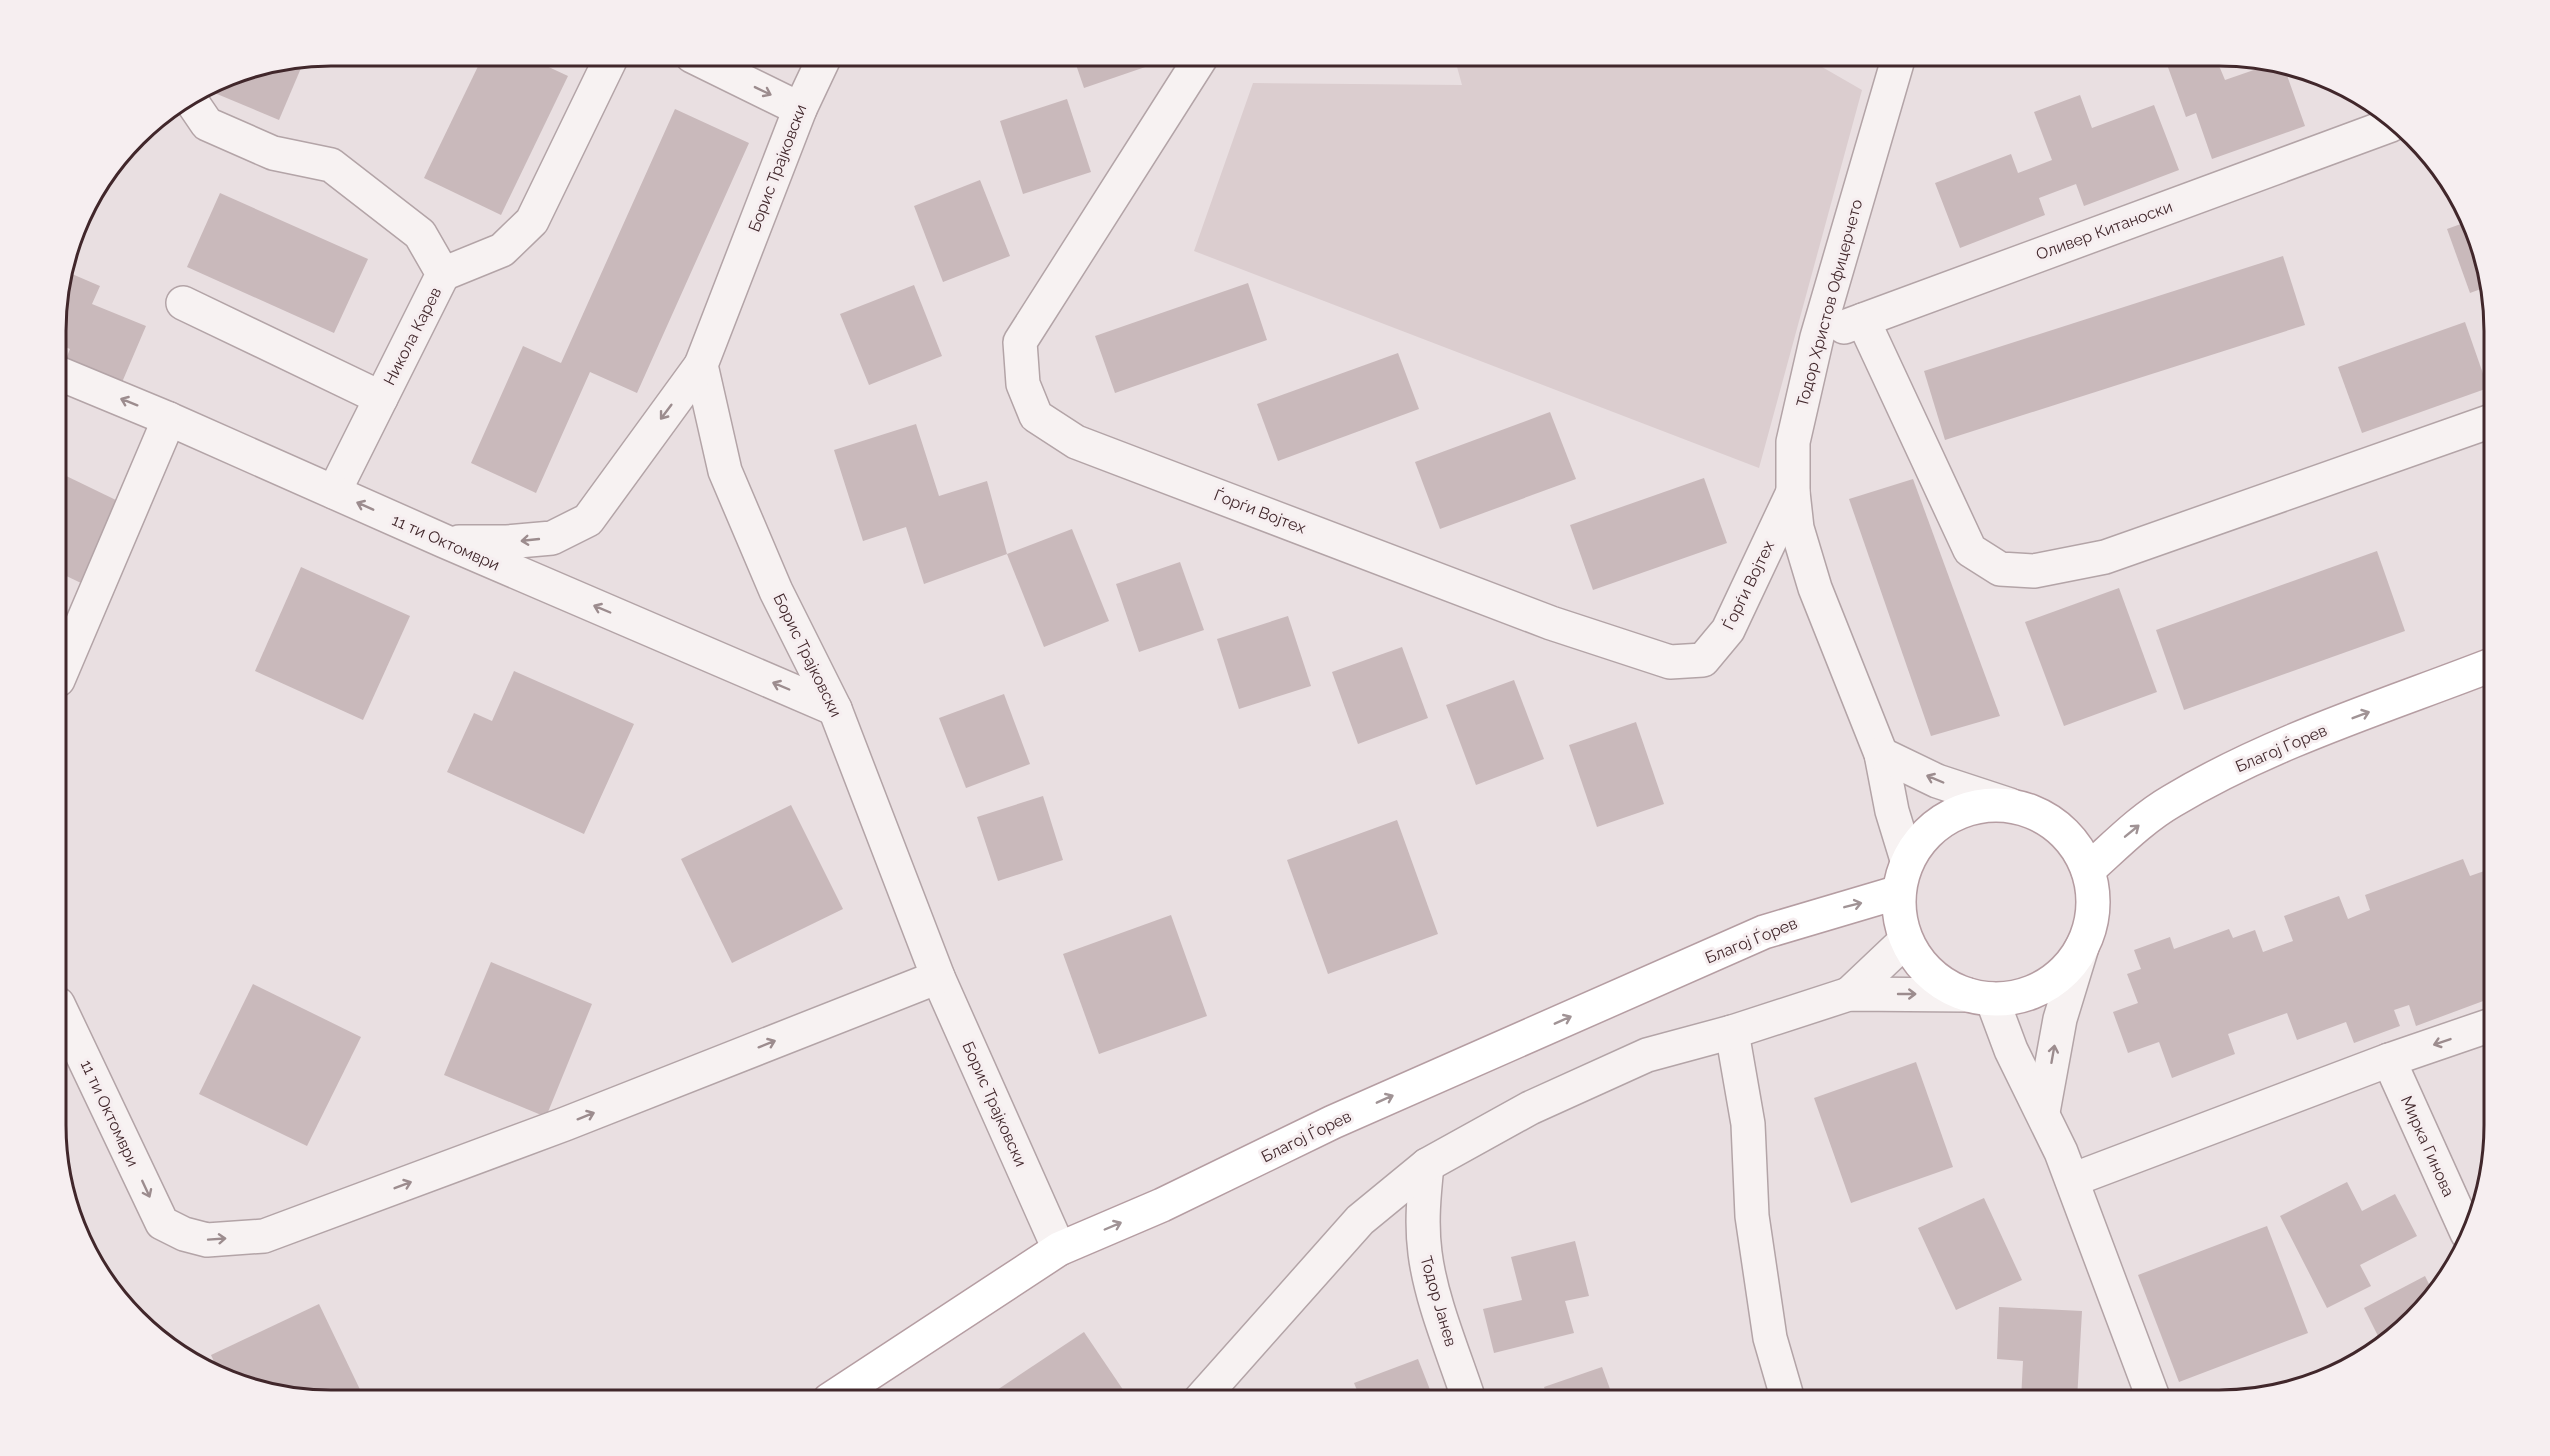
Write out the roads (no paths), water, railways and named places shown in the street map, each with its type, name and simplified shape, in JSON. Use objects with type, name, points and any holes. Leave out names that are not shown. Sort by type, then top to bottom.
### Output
[{"type":"main road","name":"Благој Ѓорев","points":[[2088,870],[2132,831],[2171,801],[2252,758],[2484,668]]},
{"type":"main road","points":[[2010,805],[2040,814],[2065,833],[2080,851],[2088,870],[2093,888],[2092,918],[2082,947],[2062,974],[2033,991],[2012,998],[1980,997],[1938,980],[1920,963],[1906,940],[1901,925],[1899,892],[1907,860],[1924,834],[1949,816],[1979,806],[2010,805]]},
{"type":"main road","name":"Благој Ѓорев","points":[[844,1390],[1059,1249],[1162,1205],[1333,1122],[1764,932],[1808,917],[1899,892]]},
{"type":"street","points":[[443,274],[502,250],[532,221],[607,66]]},
{"type":"street","points":[[712,66],[800,109]]},
{"type":"street","name":"Борис Трајковски","points":[[820,66],[800,109],[701,365],[725,471],[776,591],[835,709],[938,977],[1059,1249]]},
{"type":"street","name":"Ѓорѓи Војтех","points":[[1196,66],[1020,342],[1023,384],[1036,416],[1076,442],[1551,623],[1670,662],[1703,660],[1728,630],[1793,492]]},
{"type":"street","name":"Тодор Христов Офицерчето","points":[[1896,66],[1817,337],[1793,442],[1793,492],[1797,528],[1815,588],[1881,754],[1892,811],[1907,860]]},
{"type":"street","name":"Никола Карев","points":[[194,104],[207,124],[273,153],[331,165],[420,234],[443,274],[334,492]]},
{"type":"street","name":"Оливер Китаноски","points":[[1817,337],[2387,126]]},
{"type":"street","points":[[183,303],[381,398]]},
{"type":"street","points":[[1863,320],[1970,550],[2000,569],[2034,571],[2105,557],[2484,424]]},
{"type":"street","points":[[444,542],[507,542],[552,538],[588,520],[701,365]]},
{"type":"street","name":"11 ти Октомври","points":[[66,376],[169,419],[444,542],[835,709]]},
{"type":"street","points":[[66,661],[169,419]]},
{"type":"street","points":[[1881,754],[1936,781],[2010,805]]},
{"type":"street","points":[[1849,994],[1906,940]]},
{"type":"street","points":[[2043,1112],[2060,1019],[2082,947]]},
{"type":"street","name":"11 ти Октомври","points":[[66,1021],[162,1223],[184,1234],[207,1240],[264,1236],[565,1124],[938,977]]},
{"type":"street","points":[[1209,1390],[1360,1220],[1426,1165],[1530,1108],[1647,1055],[1732,1032],[1849,994],[1980,997],[2012,1050],[2043,1112],[2072,1180],[2150,1390]]},
{"type":"street","points":[[2072,1180],[2389,1060],[2484,1027]]},
{"type":"street","points":[[1732,1032],[1748,1124],[1752,1216],[1770,1338],[1785,1390]]},
{"type":"street","name":"Мирка Гинова","points":[[2389,1060],[2464,1227]]},
{"type":"street","name":"Тодор Јанев","points":[[1426,1165],[1422,1227],[1425,1255],[1430,1280],[1466,1390]]}]
